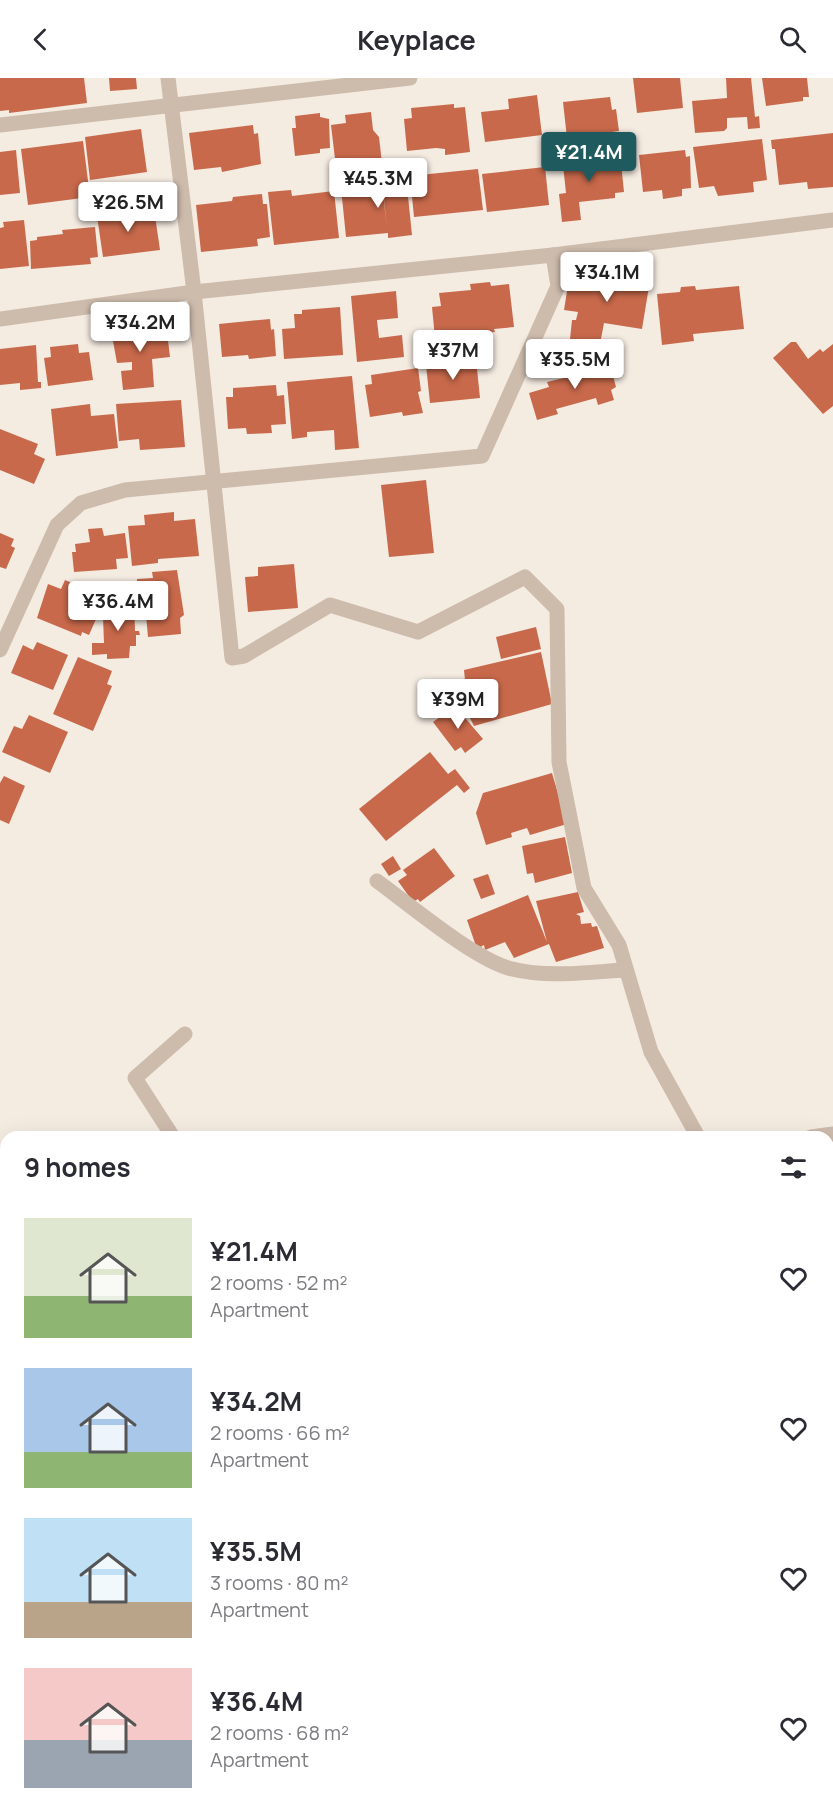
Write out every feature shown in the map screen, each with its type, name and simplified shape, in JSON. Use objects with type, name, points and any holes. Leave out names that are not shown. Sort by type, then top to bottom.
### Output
[{"type":"street","points":[[168,78],[194,292],[232,658],[244,656],[330,605],[418,632],[525,577],[557,609],[559,762],[584,888],[619,945],[651,1052],[695,1131]]},
{"type":"street","points":[[0,125],[410,78]]},
{"type":"street","points":[[0,320],[194,292],[553,255],[833,220]]},
{"type":"street","points":[[0,650],[57,525],[81,503],[125,490],[482,456],[558,286],[553,255]]},
{"type":"street","points":[[377,881],[469,948],[510,969],[550,975],[626,970]]},
{"type":"street","points":[[169,1131],[135,1078],[185,1034]]},
{"type":"building","points":[[0,78],[84,78],[87,103],[9,113],[9,110],[0,111]]},
{"type":"building","points":[[109,78],[136,78],[137,89],[110,91]]},
{"type":"building","points":[[633,78],[680,78],[683,108],[637,113]]},
{"type":"building","points":[[726,78],[751,78],[755,117],[759,116],[760,128],[748,129],[747,117],[727,118],[727,128],[724,131],[695,133],[692,101],[727,98]]},
{"type":"building","points":[[762,78],[807,78],[809,97],[803,97],[803,101],[766,106]]},
{"type":"building","points":[[537,95],[542,135],[485,142],[481,112],[509,109],[508,99]]},
{"type":"building","points":[[610,97],[612,110],[616,109],[619,131],[567,138],[563,102]]},
{"type":"building","points":[[454,104],[454,108],[465,107],[470,152],[445,155],[445,149],[436,148],[407,151],[404,119],[412,118],[411,108]]},
{"type":"building","points":[[371,112],[373,130],[379,137],[383,172],[337,176],[331,125],[346,123],[345,115]]},
{"type":"building","points":[[320,113],[320,117],[329,119],[330,148],[320,149],[320,153],[295,156],[292,128],[296,128],[295,116]]},
{"type":"building","points":[[253,125],[254,134],[258,133],[261,164],[222,172],[221,167],[194,170],[189,133]]},
{"type":"building","points":[[141,129],[147,172],[90,180],[85,137]]},
{"type":"building","points":[[833,133],[833,187],[808,189],[807,182],[779,185],[775,149],[772,149],[771,140]]},
{"type":"building","points":[[762,139],[767,180],[753,182],[754,192],[718,196],[714,186],[699,188],[693,147]]},
{"type":"building","points":[[83,141],[90,197],[28,205],[21,149]]},
{"type":"building","points":[[16,150],[20,193],[0,195],[0,152]]},
{"type":"building","points":[[685,150],[686,157],[690,156],[691,188],[682,189],[682,196],[663,199],[662,190],[643,192],[639,155]]},
{"type":"building","points":[[613,153],[614,164],[621,163],[624,192],[615,193],[615,198],[579,202],[581,220],[562,222],[559,194],[566,193],[563,165],[571,164],[570,158]]},
{"type":"building","points":[[545,167],[549,205],[487,212],[482,174]]},
{"type":"building","points":[[478,169],[483,210],[414,217],[410,176]]},
{"type":"building","points":[[406,177],[412,235],[388,238],[388,233],[346,237],[341,188],[382,184],[387,229],[382,180]]},
{"type":"building","points":[[291,190],[292,196],[334,191],[339,238],[274,245],[268,192]]},
{"type":"building","points":[[262,194],[263,204],[267,204],[270,237],[257,239],[258,246],[201,252],[196,205],[232,201],[233,197]]},
{"type":"building","points":[[154,209],[160,250],[103,257],[97,216]]},
{"type":"building","points":[[24,220],[29,266],[0,269],[0,228],[4,227],[3,222]]},
{"type":"building","points":[[95,227],[98,257],[90,258],[91,264],[31,269],[30,241],[37,240],[37,237],[63,234],[62,230]]},
{"type":"building","points":[[593,270],[620,274],[621,270],[651,274],[642,329],[604,323],[600,344],[570,339],[572,320],[576,320],[578,312],[564,310],[569,279],[577,281],[578,274],[592,276]]},
{"type":"building","points":[[490,282],[491,286],[509,284],[514,327],[494,329],[495,332],[435,338],[432,307],[441,306],[439,293],[471,290],[470,284]]},
{"type":"building","points":[[695,286],[696,290],[739,286],[744,329],[693,334],[694,341],[662,345],[657,294],[680,292],[681,287]]},
{"type":"building","points":[[396,291],[398,318],[377,320],[379,338],[402,335],[404,357],[357,362],[351,296]]},
{"type":"building","points":[[340,307],[343,355],[284,359],[282,329],[295,328],[294,314],[302,314],[302,310]]},
{"type":"building","points":[[270,319],[271,330],[274,329],[276,356],[249,359],[248,355],[222,357],[219,324]]},
{"type":"building","points":[[166,324],[170,357],[152,359],[154,387],[123,390],[121,371],[132,370],[132,362],[117,363],[111,330]]},
{"type":"building","points":[[791,342],[796,342],[808,359],[820,349],[823,352],[833,344],[833,406],[823,414],[773,358]]},
{"type":"building","points":[[78,344],[79,353],[89,352],[93,380],[48,386],[44,358],[51,357],[50,347]]},
{"type":"building","points":[[36,345],[38,382],[41,382],[41,388],[20,390],[20,383],[0,385],[0,349]]},
{"type":"building","points":[[476,359],[480,398],[430,403],[426,365]]},
{"type":"building","points":[[609,361],[616,387],[611,390],[614,400],[598,405],[596,398],[556,409],[558,414],[537,420],[529,393],[549,387],[547,382],[568,377],[567,373]]},
{"type":"building","points":[[418,368],[421,391],[418,392],[423,413],[403,416],[402,412],[370,417],[365,385],[372,384],[371,375]]},
{"type":"building","points":[[352,376],[359,448],[335,450],[334,430],[307,432],[307,437],[292,439],[287,382]]},
{"type":"building","points":[[276,385],[277,396],[284,395],[286,424],[271,425],[272,433],[247,434],[246,428],[228,429],[226,397],[233,397],[233,388]]},
{"type":"building","points":[[181,400],[185,447],[140,450],[139,439],[119,441],[116,404]]},
{"type":"building","points":[[90,404],[91,416],[114,414],[118,448],[56,456],[51,409]]},
{"type":"building","points":[[0,429],[38,444],[34,454],[45,459],[34,484],[0,470]]},
{"type":"building","points":[[426,480],[434,553],[389,557],[381,485]]},
{"type":"building","points":[[174,512],[174,521],[195,519],[199,556],[158,559],[158,563],[132,566],[128,526],[145,525],[144,515]]},
{"type":"building","points":[[102,528],[104,536],[125,533],[128,558],[116,559],[117,569],[74,572],[72,552],[76,552],[75,544],[90,542],[88,529]]},
{"type":"building","points":[[0,533],[14,539],[11,546],[15,548],[6,569],[0,567]]},
{"type":"building","points":[[294,564],[298,608],[248,612],[245,577],[258,576],[258,567]]},
{"type":"building","points":[[177,570],[184,615],[180,618],[181,634],[148,637],[146,615],[137,616],[137,579],[153,578],[152,572]]},
{"type":"building","points":[[65,580],[100,595],[98,599],[104,601],[89,635],[82,632],[81,636],[37,618],[48,584],[61,589]]},
{"type":"building","points":[[134,602],[135,631],[139,631],[140,635],[136,635],[136,646],[130,646],[129,658],[107,659],[107,654],[92,655],[92,643],[104,643],[103,617],[112,616],[111,603]]},
{"type":"building","points":[[536,627],[541,649],[501,659],[496,637]]},
{"type":"building","points":[[37,642],[68,655],[53,690],[11,673],[23,645],[33,650]]},
{"type":"building","points":[[541,652],[552,704],[474,726],[469,716],[474,715],[471,703],[460,707],[454,698],[446,698],[442,687],[465,680],[464,670]]},
{"type":"building","points":[[78,657],[112,671],[107,684],[112,686],[93,731],[53,714]]},
{"type":"building","points":[[455,706],[483,739],[465,753],[461,747],[455,751],[433,722]]},
{"type":"building","points":[[29,715],[68,732],[50,773],[2,752],[14,726],[22,729]]},
{"type":"building","points":[[430,752],[448,774],[455,769],[470,788],[464,793],[457,785],[386,841],[359,809]]},
{"type":"building","points":[[552,773],[567,824],[530,835],[527,828],[511,833],[512,837],[486,845],[476,813],[483,793]]},
{"type":"building","points":[[4,776],[25,786],[9,824],[0,820],[0,783]]},
{"type":"building","points":[[565,837],[572,873],[535,883],[533,873],[527,874],[522,846]]},
{"type":"building","points":[[434,848],[455,876],[420,902],[418,899],[413,902],[398,881],[407,875],[403,870]]},
{"type":"building","points":[[393,856],[401,869],[389,876],[381,864]]},
{"type":"building","points":[[488,874],[495,894],[481,899],[473,879]]},
{"type":"building","points":[[578,892],[584,912],[576,914],[580,916],[581,924],[591,923],[592,927],[597,926],[604,948],[556,962],[549,944],[514,958],[505,942],[485,950],[484,945],[477,949],[467,920],[528,895],[547,942],[536,901]]}]
